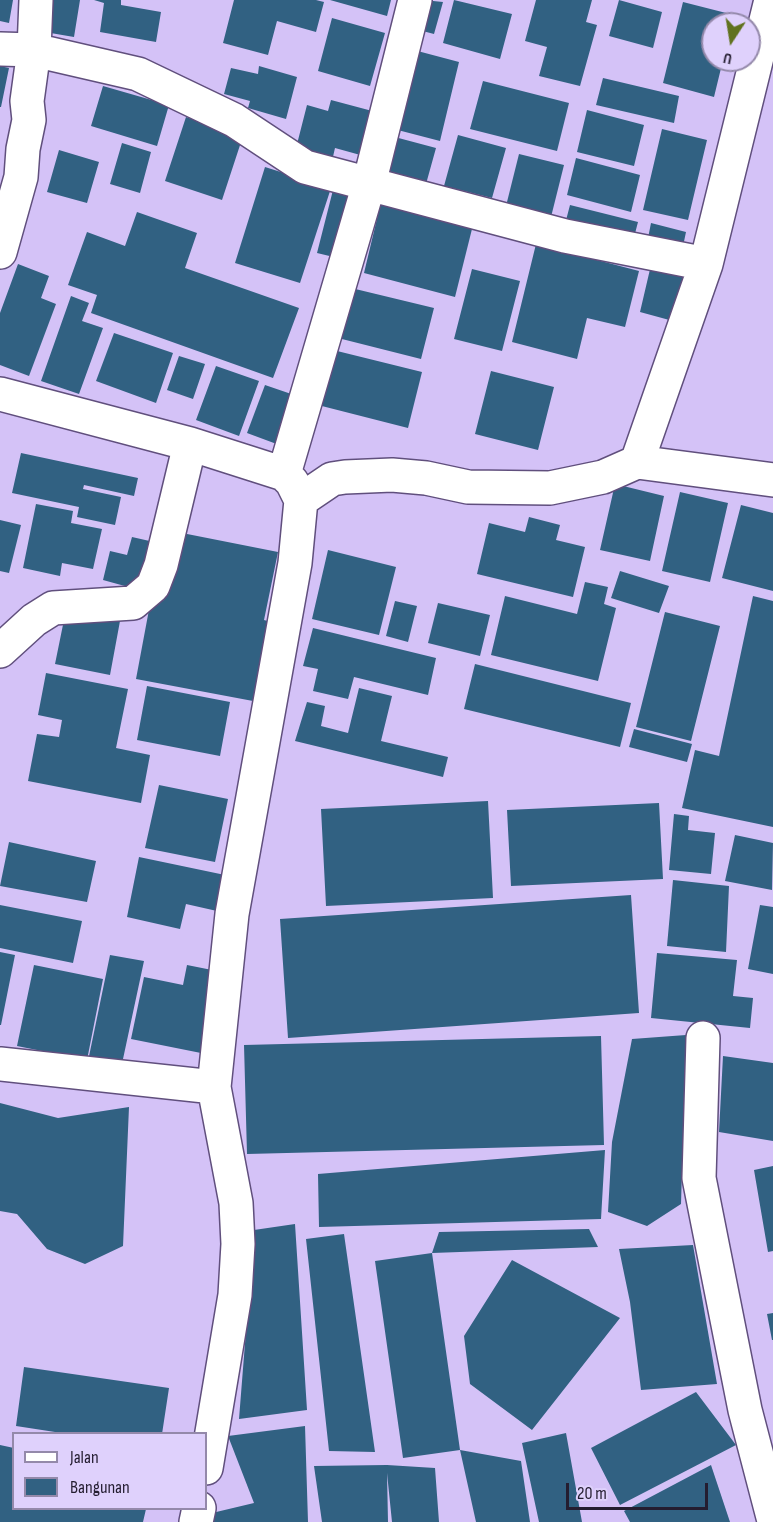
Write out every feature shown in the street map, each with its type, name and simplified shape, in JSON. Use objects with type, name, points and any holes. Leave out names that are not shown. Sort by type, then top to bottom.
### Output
[{"type":"street","points":[[0,252],[21,177],[34,50],[36,0]]},
{"type":"street","points":[[207,1462],[235,1295],[238,1244],[236,1203],[214,1087],[232,914],[295,563],[292,487],[415,0]]},
{"type":"street","points":[[637,462],[706,264],[771,0]]},
{"type":"street","points":[[0,49],[34,50],[138,74],[234,120],[305,167],[565,236],[706,264]]},
{"type":"street","points":[[0,394],[190,444],[292,487],[345,477],[392,475],[426,478],[468,487],[550,488],[603,477],[637,462],[773,480]]},
{"type":"street","points":[[0,651],[34,620],[53,608],[133,603],[153,586],[190,444]]},
{"type":"street","points":[[703,1038],[699,1178],[746,1410],[773,1517]]},
{"type":"street","points":[[0,1064],[214,1087]]},
{"type":"building","points":[[0,0],[13,0],[9,23],[0,21]]},
{"type":"building","points":[[39,0],[80,0],[74,37],[33,30]]},
{"type":"building","points":[[94,0],[121,0],[121,5],[161,12],[156,42],[100,32],[104,3]]},
{"type":"building","points":[[234,0],[316,0],[324,2],[316,32],[277,21],[268,55],[223,43]]},
{"type":"building","points":[[330,0],[391,0],[387,16]]},
{"type":"building","points":[[423,0],[443,2],[434,34],[415,29]]},
{"type":"building","points":[[454,0],[512,14],[500,59],[443,43]]},
{"type":"building","points":[[536,0],[592,0],[586,22],[597,25],[580,86],[539,76],[547,47],[525,41]]},
{"type":"building","points":[[619,0],[662,12],[653,48],[609,36]]},
{"type":"building","points":[[683,2],[722,12],[701,12],[701,72],[720,72],[714,97],[663,83]]},
{"type":"building","points":[[332,18],[385,33],[370,86],[318,71]]},
{"type":"building","points":[[410,49],[459,62],[440,141],[390,128]]},
{"type":"building","points":[[0,66],[9,68],[1,107],[0,107]]},
{"type":"building","points":[[259,66],[297,77],[286,119],[248,108],[250,101],[224,94],[231,68],[258,74]]},
{"type":"building","points":[[603,78],[679,96],[674,123],[596,105]]},
{"type":"building","points":[[483,81],[569,103],[557,151],[470,129]]},
{"type":"building","points":[[103,86],[169,105],[157,146],[91,126]]},
{"type":"building","points":[[331,100],[376,112],[364,156],[335,148],[332,161],[295,152],[307,105],[328,111]]},
{"type":"building","points":[[587,110],[644,125],[634,166],[577,152]]},
{"type":"building","points":[[186,117],[243,136],[222,200],[165,181]]},
{"type":"building","points":[[662,129],[707,140],[688,220],[643,210]]},
{"type":"building","points":[[458,135],[506,148],[492,198],[444,186]]},
{"type":"building","points":[[391,136],[436,148],[426,184],[382,173]]},
{"type":"building","points":[[122,143],[151,152],[140,193],[110,184]]},
{"type":"building","points":[[59,150],[99,162],[87,203],[47,192]]},
{"type":"building","points":[[519,154],[564,165],[550,221],[505,210]]},
{"type":"building","points":[[576,158],[640,175],[631,212],[567,195]]},
{"type":"building","points":[[265,167],[331,188],[300,283],[235,263]]},
{"type":"building","points":[[333,190],[357,196],[342,259],[317,253]]},
{"type":"building","points":[[381,202],[473,225],[455,297],[364,273]]},
{"type":"building","points":[[570,205],[638,222],[632,245],[564,228]]},
{"type":"building","points":[[137,212],[197,233],[185,268],[299,308],[273,378],[91,313],[97,295],[68,285],[87,232],[125,246]]},
{"type":"building","points":[[651,223],[686,232],[682,251],[647,243]]},
{"type":"building","points":[[536,244],[639,271],[625,327],[587,318],[577,359],[512,342]]},
{"type":"building","points":[[18,264],[49,276],[41,298],[56,304],[29,376],[0,365],[0,313]]},
{"type":"building","points":[[651,265],[685,273],[673,321],[640,312]]},
{"type":"building","points":[[472,269],[520,281],[502,351],[454,339]]},
{"type":"building","points":[[347,287],[434,308],[421,359],[334,337]]},
{"type":"building","points":[[71,296],[89,303],[82,321],[103,328],[79,394],[41,381]]},
{"type":"building","points":[[114,333],[173,353],[156,403],[96,381]]},
{"type":"building","points":[[329,349],[422,372],[408,428],[314,404]]},
{"type":"building","points":[[179,356],[205,364],[193,399],[167,390]]},
{"type":"building","points":[[216,366],[259,381],[239,436],[196,420]]},
{"type":"building","points":[[491,371],[554,387],[538,450],[475,434]]},
{"type":"building","points":[[265,385],[300,397],[282,446],[247,433]]},
{"type":"building","points":[[21,453],[138,478],[134,496],[84,485],[83,489],[121,497],[115,525],[77,517],[79,507],[12,493]]},
{"type":"building","points":[[615,484],[664,496],[650,561],[600,550]]},
{"type":"building","points":[[680,492],[728,503],[710,582],[662,571]]},
{"type":"building","points":[[36,504],[73,511],[71,523],[102,529],[93,569],[62,563],[60,576],[23,568]]},
{"type":"building","points":[[741,505],[773,513],[773,591],[722,578]]},
{"type":"building","points":[[529,517],[560,525],[556,540],[585,547],[573,597],[477,574],[489,523],[525,532]]},
{"type":"building","points":[[0,520],[21,525],[9,573],[0,571]]},
{"type":"building","points":[[177,532],[278,552],[264,620],[271,622],[253,701],[136,679],[151,599],[163,601]]},
{"type":"building","points":[[132,537],[154,542],[143,591],[103,580],[110,551],[127,555]]},
{"type":"building","points":[[328,550],[396,567],[379,635],[312,619]]},
{"type":"building","points":[[620,571],[669,586],[659,613],[611,598]]},
{"type":"building","points":[[585,582],[608,587],[604,604],[616,608],[598,681],[491,655],[505,596],[577,614]]},
{"type":"building","points":[[753,596],[773,601],[773,827],[682,808],[695,750],[719,756]]},
{"type":"building","points":[[395,601],[417,606],[408,642],[386,636]]},
{"type":"building","points":[[438,603],[490,615],[480,656],[428,643]]},
{"type":"building","points":[[66,610],[120,621],[110,675],[55,664]]},
{"type":"building","points":[[665,612],[720,626],[691,741],[636,727]]},
{"type":"building","points":[[313,628],[436,658],[428,695],[354,677],[348,699],[313,691],[318,669],[303,666]]},
{"type":"building","points":[[475,664],[631,703],[620,747],[464,709]]},
{"type":"building","points":[[46,673],[128,689],[116,748],[150,755],[141,803],[28,781],[37,734],[59,737],[62,720],[38,715]]},
{"type":"building","points":[[147,686],[230,702],[220,756],[137,740]]},
{"type":"building","points":[[359,688],[392,696],[381,741],[448,757],[443,777],[295,741],[307,702],[325,706],[321,726],[348,733]]},
{"type":"building","points":[[634,729],[692,744],[687,762],[629,747]]},
{"type":"building","points":[[159,785],[228,799],[215,862],[145,848]]},
{"type":"building","points":[[488,801],[493,898],[326,906],[321,809]]},
{"type":"building","points":[[659,803],[663,879],[511,886],[507,810]]},
{"type":"building","points":[[674,814],[689,816],[688,830],[715,833],[711,874],[669,870]]},
{"type":"building","points":[[735,835],[773,843],[772,890],[725,881]]},
{"type":"building","points":[[9,842],[96,861],[87,902],[0,886]]},
{"type":"building","points":[[139,857],[225,875],[217,911],[186,904],[180,929],[127,917]]},
{"type":"building","points":[[673,880],[729,886],[726,952],[667,946]]},
{"type":"building","points":[[631,895],[639,1013],[288,1038],[280,919]]},
{"type":"building","points":[[0,905],[82,921],[73,963],[0,948]]},
{"type":"building","points":[[760,905],[773,907],[773,974],[748,969]]},
{"type":"building","points":[[0,952],[15,955],[1,1025],[0,1025]]},
{"type":"building","points":[[657,953],[737,960],[733,996],[753,998],[750,1028],[651,1018]]},
{"type":"building","points":[[110,955],[144,961],[120,1073],[87,1066]]},
{"type":"building","points":[[34,965],[103,979],[87,1060],[17,1046]]},
{"type":"building","points":[[187,965],[217,971],[201,1053],[131,1039],[144,977],[183,985]]},
{"type":"building","points":[[686,1035],[681,1204],[647,1226],[608,1212],[612,1142],[632,1039]]},
{"type":"building","points":[[601,1036],[604,1145],[247,1154],[244,1045]]},
{"type":"building","points":[[723,1056],[773,1063],[773,1141],[719,1132]]},
{"type":"building","points":[[0,1103],[58,1118],[129,1107],[123,1246],[85,1264],[47,1249],[17,1214],[0,1211]]},
{"type":"building","points":[[605,1150],[601,1219],[319,1227],[318,1174]]},
{"type":"building","points":[[773,1166],[773,1251],[768,1252],[754,1170]]},
{"type":"building","points":[[295,1224],[307,1410],[239,1419],[254,1230]]},
{"type":"building","points":[[589,1229],[598,1247],[432,1253],[439,1232]]},
{"type":"building","points":[[344,1234],[375,1452],[329,1451],[306,1239]]},
{"type":"building","points":[[693,1245],[717,1384],[641,1390],[630,1302],[619,1249]]},
{"type":"building","points":[[432,1253],[460,1450],[403,1458],[375,1261]]},
{"type":"building","points":[[512,1260],[620,1318],[532,1430],[470,1384],[464,1336]]},
{"type":"building","points":[[773,1313],[773,1340],[772,1340],[767,1314]]},
{"type":"building","points":[[24,1367],[169,1388],[162,1432],[55,1432],[16,1426]]},
{"type":"building","points":[[696,1392],[736,1445],[620,1505],[591,1448]]},
{"type":"building","points":[[305,1426],[308,1522],[211,1522],[212,1513],[254,1503],[228,1436]]},
{"type":"building","points":[[566,1433],[582,1522],[539,1522],[522,1443]]},
{"type":"building","points":[[0,1445],[12,1448],[12,1510],[146,1510],[143,1522],[0,1522]]},
{"type":"building","points":[[460,1450],[521,1461],[530,1522],[476,1522]]},
{"type":"building","points":[[387,1465],[435,1468],[439,1522],[392,1522],[387,1473],[388,1522],[322,1522],[314,1466]]},
{"type":"building","points":[[711,1465],[730,1522],[630,1522],[624,1511]]}]
